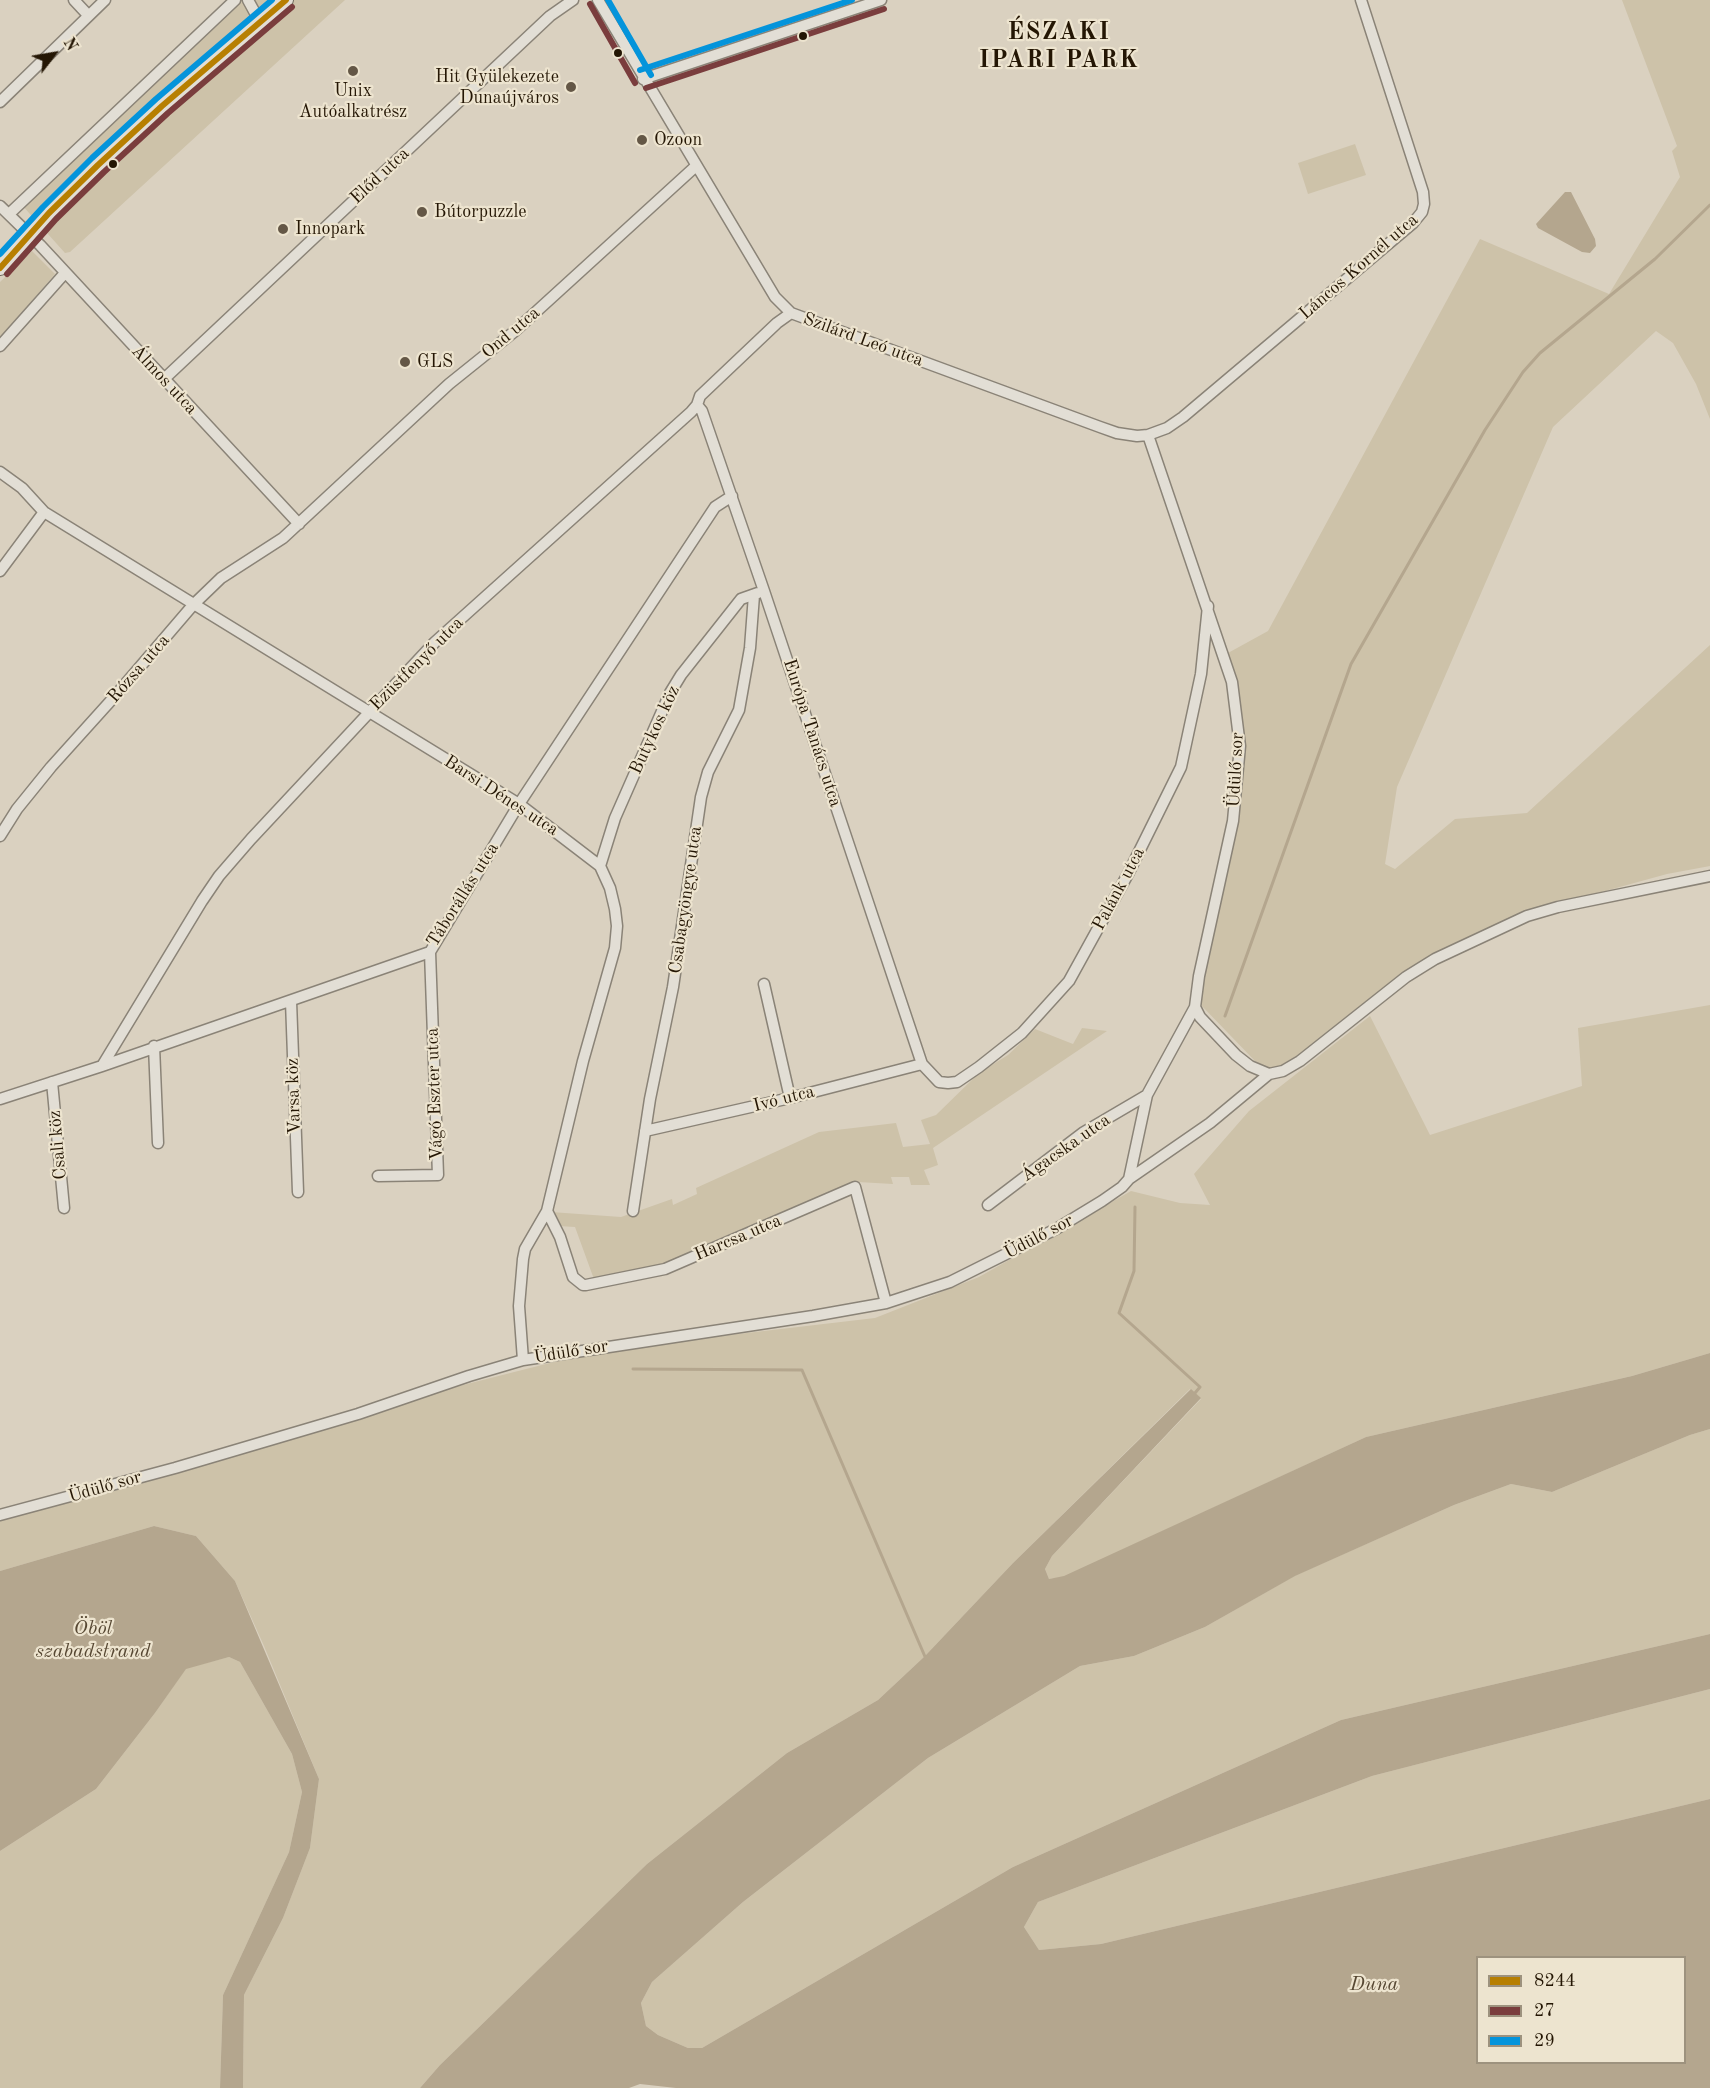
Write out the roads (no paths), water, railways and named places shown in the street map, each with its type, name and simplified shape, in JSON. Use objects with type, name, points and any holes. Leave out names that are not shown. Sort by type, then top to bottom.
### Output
[{"type":"street","points":[[74,0],[88,15]]},
{"type":"street","points":[[0,102],[105,0]]},
{"type":"street","points":[[9,214],[235,0]]},
{"type":"street","points":[[248,0],[260,22]]},
{"type":"street","points":[[0,268],[98,165],[286,0]]},
{"type":"street","name":"Előd utca","points":[[164,379],[550,16],[573,0]]},
{"type":"street","name":"Szilárd Leó utca","points":[[598,0],[775,297],[791,313],[1108,430],[1137,436],[1148,435]]},
{"type":"street","points":[[643,79],[881,0]]},
{"type":"street","name":"Láncos Kornél utca","points":[[1148,435],[1167,428],[1183,417],[1413,223],[1422,212],[1423,192],[1360,0]]},
{"type":"street","name":"Ond utca","points":[[299,524],[449,384],[515,331],[696,166]]},
{"type":"street","name":"Álmos utca","points":[[0,206],[66,273],[299,524]]},
{"type":"street","points":[[0,346],[66,273]]},
{"type":"street","name":"Ezüstfenyő utca","points":[[102,1066],[219,876],[368,712],[435,642],[500,586],[697,405],[700,396],[777,323],[791,313]]},
{"type":"street","name":"Európa Tanács utca","points":[[697,405],[702,411],[732,496],[759,593],[922,1064]]},
{"type":"street","name":"Üdülő sor","points":[[1129,1179],[1147,1095],[1195,1007],[1199,976],[1233,821],[1240,746],[1232,682],[1148,435]]},
{"type":"street","name":"Barsi Dénes utca","points":[[0,472],[22,488],[44,513],[519,804],[600,866]]},
{"type":"street","name":"Táborállás utca","points":[[0,1099],[102,1066],[429,952],[519,804],[716,507],[732,496]]},
{"type":"street","points":[[0,571],[44,513]]},
{"type":"street","name":"Rózsa utca","points":[[0,837],[17,809],[45,775],[194,605],[221,578],[284,538],[299,524]]},
{"type":"street","name":"Butykos köz","points":[[600,866],[615,818],[670,693],[729,612],[741,599],[759,593]]},
{"type":"street","name":"Csabagyöngye utca","points":[[633,1210],[645,1131],[673,987],[701,797],[708,772],[740,710],[759,593]]},
{"type":"street","name":"Palánk utca","points":[[922,1064],[939,1082],[957,1082],[1022,1033],[1070,981],[1128,874],[1181,767],[1202,674],[1208,606]]},
{"type":"street","points":[[523,1360],[519,1306],[525,1249],[547,1210],[583,1061],[615,948],[617,926],[615,909],[610,888],[600,866]]},
{"type":"street","name":"Üdülő sor","points":[[0,1515],[175,1468],[357,1414],[523,1360],[886,1303],[950,1282],[1038,1238],[1102,1201],[1129,1179],[1210,1123],[1269,1074],[1283,1071],[1300,1061],[1406,977],[1435,959],[1527,916],[1558,907],[1710,876]]},
{"type":"street","name":"Vágó Eszter utca","points":[[378,1176],[438,1175],[429,952]]},
{"type":"street","points":[[764,984],[790,1098]]},
{"type":"street","name":"Varsa köz","points":[[291,1001],[297,1192]]},
{"type":"street","points":[[1195,1007],[1200,1017],[1250,1066],[1269,1074]]},
{"type":"street","points":[[154,1046],[158,1143]]},
{"type":"street","name":"Ivó utca","points":[[645,1131],[790,1098],[922,1064]]},
{"type":"street","name":"Csali köz","points":[[52,1082],[64,1208]]},
{"type":"street","name":"Ágacska utca","points":[[988,1205],[1084,1132],[1147,1095]]},
{"type":"street","name":"Harcsa utca","points":[[547,1210],[560,1238],[573,1277],[586,1285],[665,1269],[855,1187],[886,1303]]},
{"type":"water","points":[[1565,192],[1571,192],[1595,239],[1596,246],[1590,253],[1582,252],[1538,228],[1536,224]]},
{"type":"water","name":"Duna","points":[[1710,1353],[1710,1429],[1690,1435],[1552,1492],[1511,1484],[1454,1505],[1295,1576],[1205,1627],[1134,1656],[1080,1666],[928,1758],[743,1902],[652,1982],[641,2003],[646,2026],[658,2035],[688,2048],[702,2048],[1013,1867],[1341,1720],[1710,1634],[1710,1689],[1372,1776],[1038,1902],[1024,1927],[1039,1950],[1101,1944],[1710,1799],[1710,2088],[676,2088],[640,2084],[629,2088],[420,2088],[440,2065],[647,1864],[787,1753],[878,1700],[925,1656],[1013,1563],[1191,1389],[1201,1398],[1052,1556],[1045,1569],[1049,1579],[1064,1576],[1366,1437],[1632,1376]]},
{"type":"water","name":"Öböl szabadstrand","points":[[154,1526],[196,1536],[235,1581],[319,1779],[310,1848],[283,1918],[244,1995],[243,2088],[220,2088],[223,1995],[289,1852],[302,1792],[292,1754],[240,1662],[229,1657],[186,1669],[96,1789],[0,1851],[0,1571]]},
{"type":"waterway","points":[[1225,1016],[1351,664],[1485,430],[1523,372],[1540,353],[1655,259],[1710,205]]},
{"type":"waterway","points":[[1135,1207],[1134,1271],[1119,1313],[1200,1387],[1195,1393]]},
{"type":"waterway","points":[[633,1369],[802,1370],[926,1659]]},
{"type":"place","name":"Unix Autóalkatrész","points":[[353,71]]},
{"type":"place","name":"Hit Gyülekezete Dunaújváros","points":[[571,87]]},
{"type":"place","name":"Ozoon","points":[[642,140]]},
{"type":"place","name":"Bútorpuzzle","points":[[422,212]]},
{"type":"place","name":"Innopark","points":[[283,229]]},
{"type":"place","name":"GLS","points":[[405,362]]},
{"type":"district","name":"ÉSZAKI IPARI PARK","points":[[1059,47]]}]
